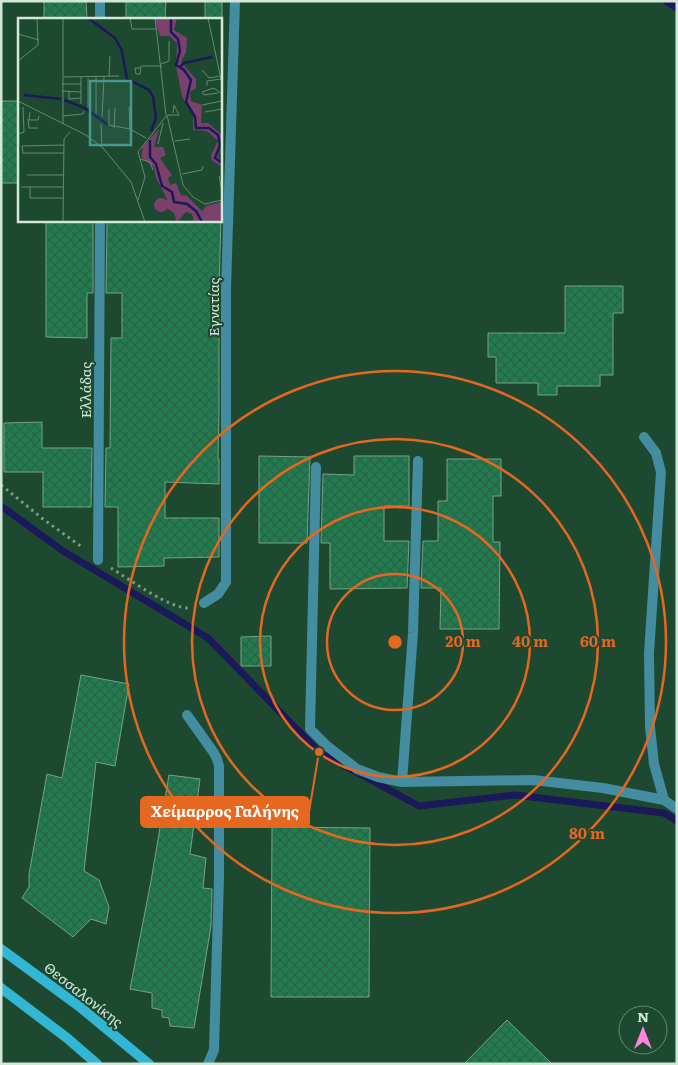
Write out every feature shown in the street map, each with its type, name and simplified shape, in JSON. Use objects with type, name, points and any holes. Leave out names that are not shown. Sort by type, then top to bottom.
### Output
[{"type":"main road","name":"Θεσσαλονίκης","points":[[1,949],[80,1007],[149,1064]]},
{"type":"main road","points":[[1,988],[97,1064]]},
{"type":"street","points":[[100,1],[100,18]]},
{"type":"street","name":"Εγνατίας","points":[[204,603],[218,594],[226,582],[226,288],[235,1]]},
{"type":"street","name":"Ελλάδας","points":[[98,560],[100,221]]},
{"type":"street","points":[[644,437],[656,454],[661,472],[649,653],[650,727],[654,764],[664,800]]},
{"type":"street","points":[[402,782],[412,633],[418,461]]},
{"type":"street","points":[[316,467],[310,729],[327,746],[357,769],[378,777],[402,782],[533,780],[603,788],[664,800],[677,808]]},
{"type":"street","points":[[187,715],[214,753],[219,766],[219,877],[214,1050],[208,1064]]},
{"type":"building","points":[[44,1],[86,1],[87,18],[44,18]]},
{"type":"building","points":[[126,1],[166,1],[165,18],[126,18]]},
{"type":"building","points":[[205,1],[222,1],[222,19],[205,18]]},
{"type":"building","points":[[1,101],[18,101],[18,183],[1,183]]},
{"type":"building","points":[[46,221],[93,222],[93,293],[87,293],[87,338],[46,337]]},
{"type":"building","points":[[221,221],[219,484],[165,482],[165,518],[219,518],[219,557],[164,558],[164,566],[118,567],[118,507],[105,507],[106,448],[110,448],[111,338],[122,338],[122,293],[106,293],[107,222]]},
{"type":"building","points":[[565,286],[623,286],[623,313],[613,313],[613,375],[600,375],[600,386],[557,386],[557,395],[538,395],[538,383],[496,383],[496,357],[488,357],[488,333],[565,333]]},
{"type":"building","points":[[42,422],[42,448],[92,448],[91,507],[43,507],[43,472],[4,472],[4,423]]},
{"type":"building","points":[[259,456],[310,457],[307,543],[259,543]]},
{"type":"building","points":[[354,456],[409,456],[409,506],[384,506],[384,541],[409,541],[407,588],[330,589],[330,543],[321,543],[323,474],[354,475]]},
{"type":"building","points":[[447,459],[501,459],[501,496],[493,496],[493,542],[500,542],[499,629],[440,629],[441,588],[421,588],[423,541],[438,541],[438,501],[447,501]]},
{"type":"building","points":[[271,636],[271,666],[241,666],[241,637]]},
{"type":"building","points":[[81,675],[129,684],[115,766],[96,762],[84,871],[99,880],[109,907],[106,924],[91,919],[73,937],[22,898],[29,887],[29,874],[47,774],[62,778]]},
{"type":"building","points":[[169,775],[200,779],[190,854],[206,858],[203,888],[212,889],[211,926],[194,1028],[170,1026],[169,1018],[162,1017],[162,1010],[152,1008],[152,993],[130,989]]},
{"type":"building","points":[[272,827],[370,828],[369,997],[271,997]]},
{"type":"building","points":[[507,1020],[552,1064],[464,1064]]},
{"type":"waterway","points":[[666,1],[677,8]]},
{"type":"waterway","points":[[1,506],[63,551],[208,638],[319,752],[419,806],[515,795],[664,813],[677,821]]},
{"type":"place","name":"Χείμαρρος Γαλήνης","points":[[319,752]]}]
